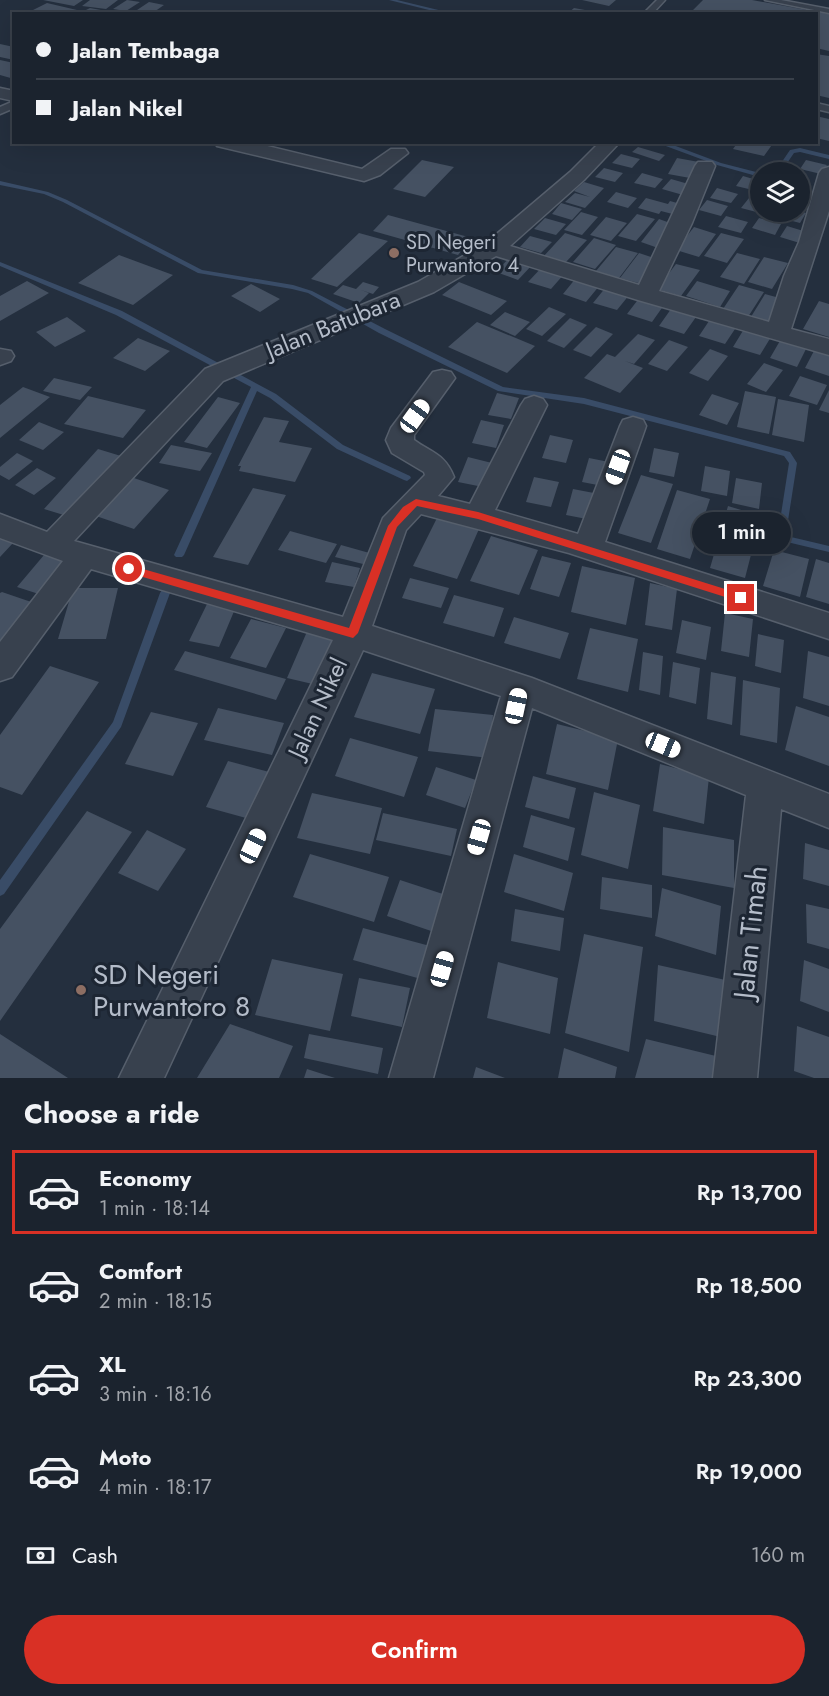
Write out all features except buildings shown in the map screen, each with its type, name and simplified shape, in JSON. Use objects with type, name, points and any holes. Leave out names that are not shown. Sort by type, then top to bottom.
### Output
[{"type":"street","points":[[232,144],[368,175],[398,153]]},
{"type":"street","name":"Jalan Batubara","points":[[53,545],[224,370],[426,287],[494,248],[577,176],[609,144]]},
{"type":"street","points":[[344,171],[371,149]]},
{"type":"street","points":[[646,295],[681,224],[705,166]]},
{"type":"street","points":[[778,332],[795,276],[810,242],[829,173]]},
{"type":"street","points":[[494,248],[646,295],[829,347]]},
{"type":"street","name":"Jalan Nikel","points":[[141,1078],[353,633],[393,526],[406,509],[440,477],[439,471],[402,446],[400,440],[401,434],[442,378]]},
{"type":"street","points":[[478,516],[534,405]]},
{"type":"street","points":[[588,548],[633,426]]},
{"type":"street","points":[[416,502],[478,516],[588,548],[829,626]]},
{"type":"street","points":[[0,525],[84,556],[353,633],[520,688],[829,811]]},
{"type":"street","points":[[0,667],[84,556]]},
{"type":"street","points":[[411,1078],[520,688]]},
{"type":"street","name":"Jalan Timah","points":[[735,1078],[765,786]]},
{"type":"lane","points":[[649,12],[661,0]]},
{"type":"lane","points":[[770,0],[829,11]]},
{"type":"waterway","points":[[391,0],[444,12]]},
{"type":"waterway","points":[[664,144],[750,172]]},
{"type":"waterway","points":[[785,162],[792,151],[800,150],[829,157]]},
{"type":"waterway","points":[[0,183],[46,193],[65,201],[200,272],[293,287],[310,292],[382,331],[501,389],[584,401],[787,454],[793,463],[783,527],[787,539],[829,549]]},
{"type":"waterway","points":[[0,264],[119,313],[255,386]]},
{"type":"waterway","points":[[179,555],[255,386]]},
{"type":"waterway","points":[[255,386],[273,396],[340,447],[407,478]]},
{"type":"waterway","points":[[0,890],[117,724],[165,593]]},
{"type":"place","name":"SD Negeri Purwantoro 4","points":[[394,253]]},
{"type":"place","name":"SD Negeri Purwantoro 8","points":[[81,990]]},
{"type":"route","points":[[129,569],[353,633],[361,605],[393,526],[406,509],[416,502],[478,516],[588,548],[741,598]]}]
